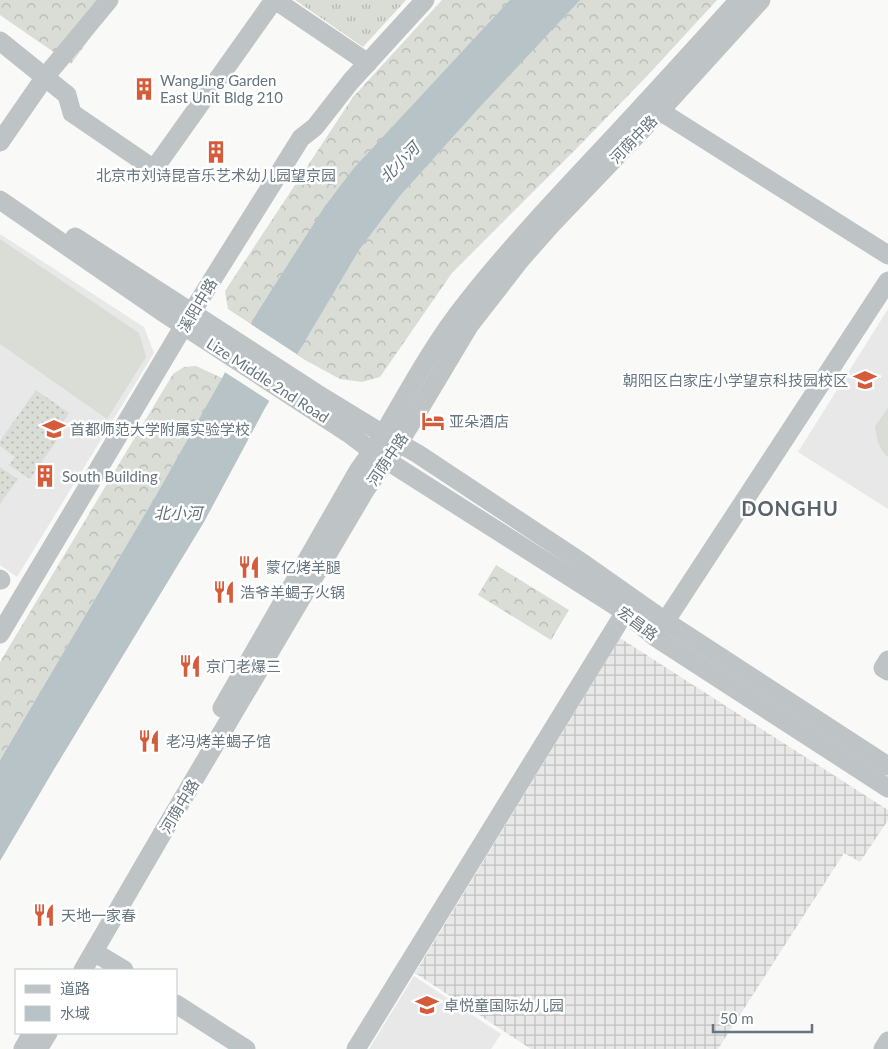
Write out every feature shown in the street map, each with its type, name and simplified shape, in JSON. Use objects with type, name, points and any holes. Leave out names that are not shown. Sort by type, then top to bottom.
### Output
[{"type":"street","points":[[0,142],[45,77],[109,0]]},
{"type":"street","points":[[0,41],[67,95],[72,114],[154,169],[274,0],[368,63]]},
{"type":"street","name":"溪阳中路","points":[[0,634],[188,319],[302,138],[315,127],[350,81],[425,0]]},
{"type":"street","name":"河荫中路","points":[[391,439],[403,398],[466,303],[538,218],[649,100],[739,0]]},
{"type":"street","name":"河荫中路","points":[[85,969],[169,822],[366,489],[379,456],[469,326],[493,294],[552,224],[660,111],[761,0]]},
{"type":"street","points":[[660,111],[888,255]]},
{"type":"street","name":"Lize Middle 2nd Road","points":[[0,189],[188,319]]},
{"type":"street","name":"Lize Middle 2nd Road","points":[[0,200],[289,385],[391,439]]},
{"type":"street","points":[[660,629],[888,281]]},
{"type":"street","name":"Lize Middle 2nd Road","points":[[289,385],[379,456]]},
{"type":"street","name":"宏昌路","points":[[391,439],[418,454],[584,564],[660,629],[888,788]]},
{"type":"street","name":"河荫中路","points":[[71,969],[158,821],[358,471],[379,456]]},
{"type":"street","name":"宏昌路","points":[[379,456],[625,612],[660,629],[888,766]]},
{"type":"street","points":[[356,1049],[625,612]]},
{"type":"street","points":[[888,660],[883,668],[888,671]]},
{"type":"street","points":[[94,952],[122,969]]},
{"type":"street","points":[[178,1005],[246,1049]]},
{"type":"street","points":[[23,1049],[31,1034]]},
{"type":"street","points":[[38,1049],[47,1034]]},
{"type":"street","points":[[883,1049],[888,1041]]},
{"type":"shaded area","name":"首都师范大学附属实验学校","points":[[0,234],[144,327],[154,353],[17,577],[0,565]]},
{"type":"shaded area","name":"朝阳区白家庄小学望京科技园校区","points":[[888,309],[888,509],[798,452]]},
{"type":"shaded area","points":[[620,638],[888,810],[888,820],[860,862],[844,853],[718,1049],[531,1049],[415,973]]},
{"type":"shaded area","name":"卓悦童国际幼儿园","points":[[414,976],[501,1034],[491,1049],[369,1049]]},
{"type":"green space","points":[[0,0],[118,0],[71,64],[0,15]]},
{"type":"green space","points":[[295,0],[406,0],[363,47]]},
{"type":"green space","points":[[442,0],[717,0],[648,75],[452,273],[380,377],[362,382],[340,379],[305,360],[228,309],[225,291],[353,97]]},
{"type":"green space","points":[[0,239],[139,333],[146,357],[107,419],[0,344]]},
{"type":"green space","points":[[196,366],[222,378],[155,497],[0,760],[0,662],[173,374],[184,367]]},
{"type":"green space","points":[[36,390],[69,413],[58,430],[62,433],[30,479],[9,465],[15,457],[0,446],[0,441]]},
{"type":"green space","points":[[888,408],[888,457],[880,447],[875,426]]},
{"type":"green space","points":[[0,467],[18,479],[0,504]]},
{"type":"green space","points":[[496,565],[569,610],[551,640],[478,595]]},
{"type":"water","name":"北小河","points":[[510,0],[580,0],[398,198],[359,250],[264,410],[204,522],[0,861],[0,760],[155,497],[257,313],[325,206],[354,168]]},
{"type":"pier","points":[[249,323],[298,355],[271,402],[223,371]]},
{"type":"place","name":"WangJing Garden East Unit Bldg 210","points":[[144,89]]},
{"type":"place","name":"北京市刘诗昆音乐艺术幼儿园望京园","points":[[216,152]]},
{"type":"place","name":"朝阳区白家庄小学望京科技园校区","points":[[865,380]]},
{"type":"place","name":"亚朵酒店","points":[[433,421]]},
{"type":"place","name":"首都师范大学附属实验学校","points":[[54,429]]},
{"type":"place","name":"South Building","points":[[45,476]]},
{"type":"place","name":"蒙亿烤羊腿","points":[[249,567]]},
{"type":"place","name":"浩爷羊蝎子火锅","points":[[224,592]]},
{"type":"place","name":"京门老爆三","points":[[190,666]]},
{"type":"place","name":"老冯烤羊蝎子馆","points":[[149,741]]},
{"type":"place","name":"天地一家春","points":[[44,915]]},
{"type":"place","name":"卓悦童国际幼儿园","points":[[427,1005]]},
{"type":"district","name":"DONGHU","points":[[790,508]]}]
